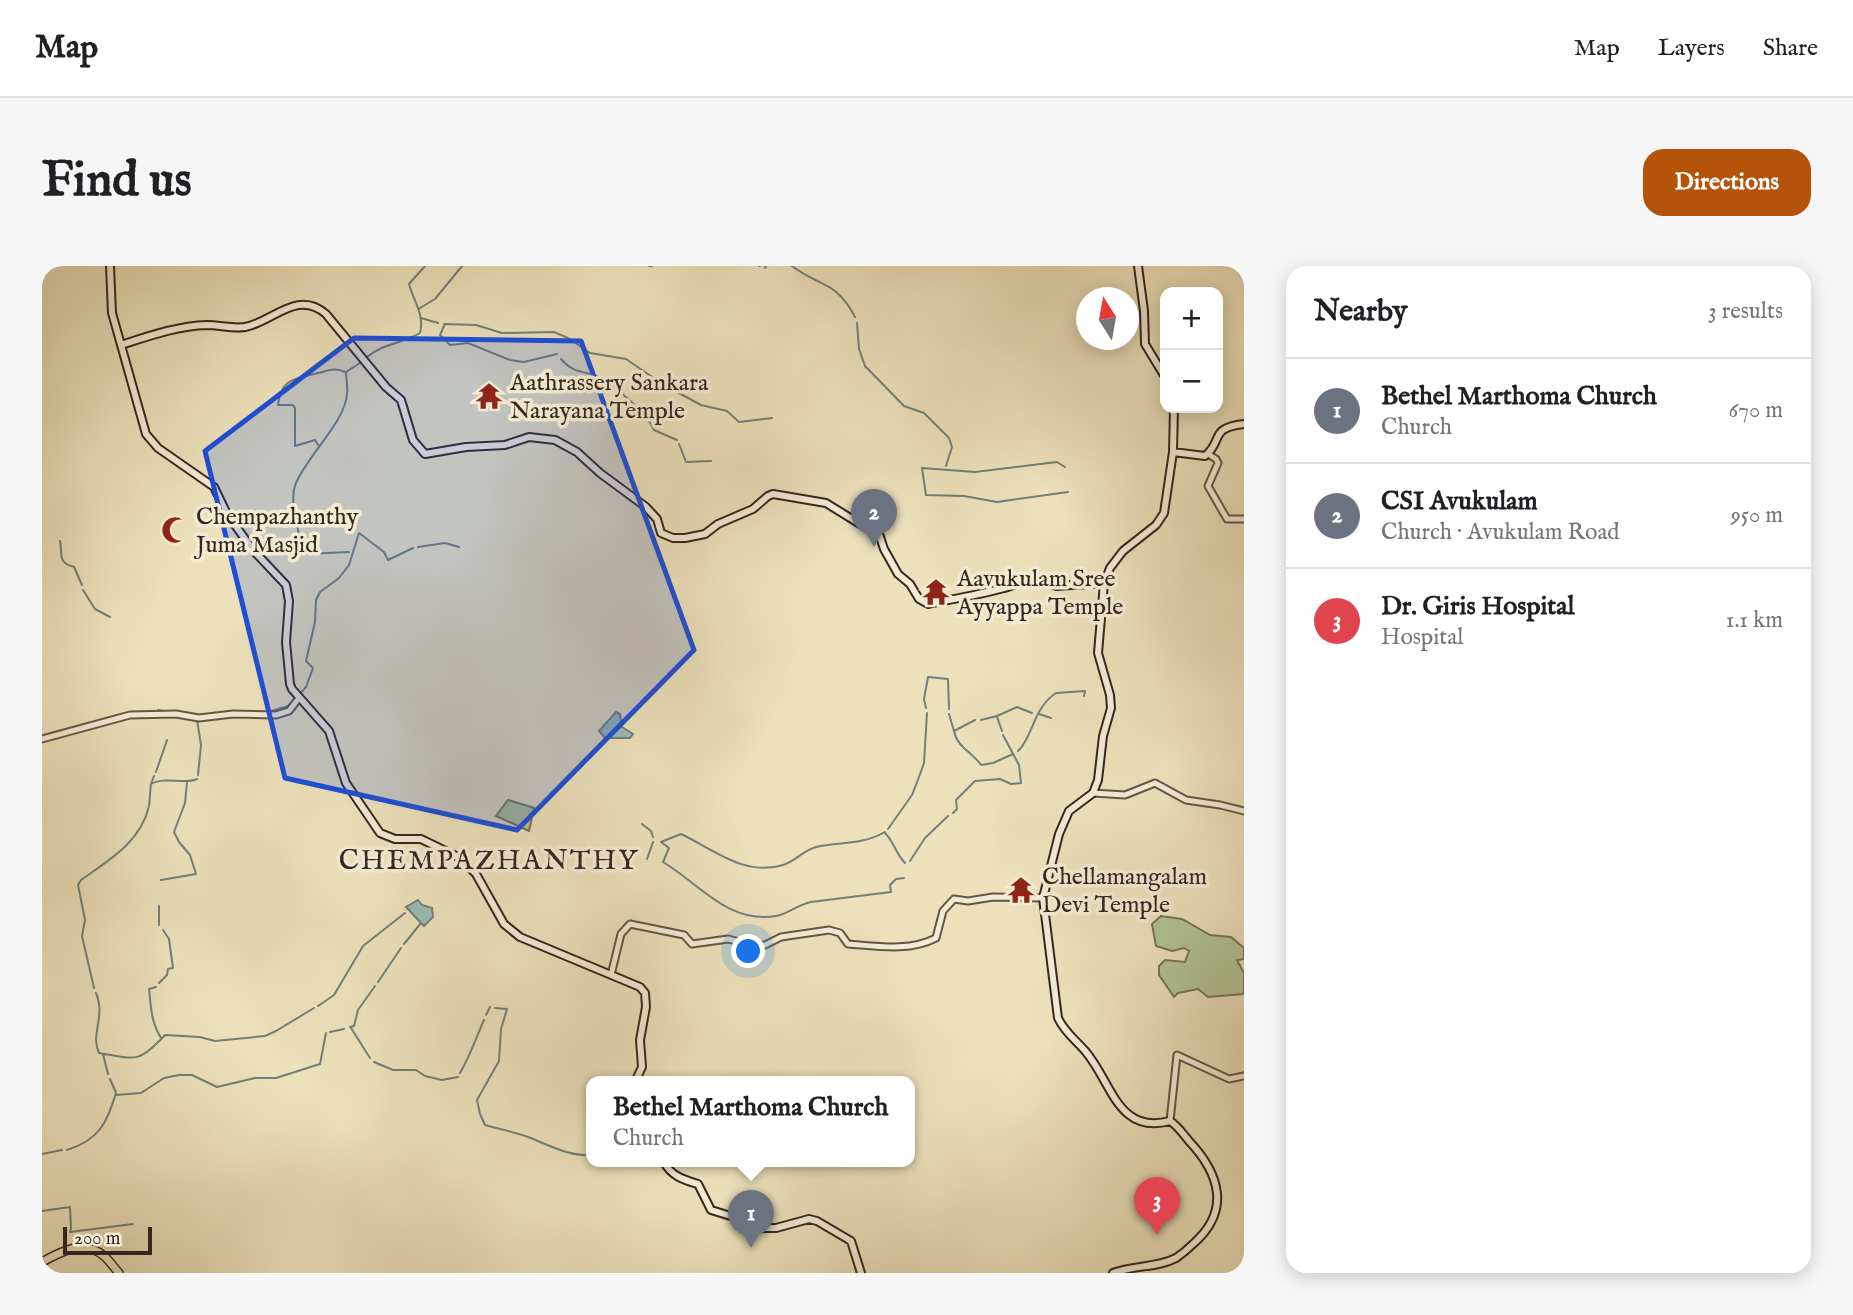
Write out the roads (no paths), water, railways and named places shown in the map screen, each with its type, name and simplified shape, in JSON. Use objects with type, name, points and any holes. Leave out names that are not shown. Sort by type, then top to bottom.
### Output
[{"type":"main road","points":[[110,266],[112,313],[138,410],[149,438],[158,449],[214,487],[227,514],[253,550],[286,585],[289,601],[286,642],[292,690],[330,732],[346,783],[380,833],[395,839],[421,839],[460,858],[476,874],[504,924],[511,930],[539,946],[640,987],[647,1000],[640,1040],[642,1067],[638,1076]]},
{"type":"main road","points":[[1138,266],[1145,344],[1160,369]]},
{"type":"main road","points":[[121,345],[206,325],[250,326],[276,312],[304,305],[314,306],[326,314],[401,400],[413,440],[427,455],[466,447],[505,446],[529,437],[555,440],[577,452],[600,474],[646,507],[657,519],[661,533],[673,538],[705,534],[718,524],[753,509],[773,494],[826,503],[860,524],[876,525],[898,574],[924,604],[951,598],[967,598],[1006,588],[1035,576],[1056,586],[1104,583]]},
{"type":"main road","points":[[1112,1273],[1165,1262],[1180,1256],[1212,1224],[1218,1203],[1217,1186],[1202,1155],[1170,1121],[1146,1125],[1124,1111],[1086,1052],[1064,1030],[1058,1018],[1043,898],[1059,834],[1069,811],[1093,793],[1100,770],[1103,736],[1111,708],[1098,653],[1104,583],[1110,568],[1123,551],[1163,517],[1173,452],[1174,413]]},
{"type":"main road","points":[[1173,452],[1208,454],[1222,429],[1244,424]]},
{"type":"main road","points":[[668,1167],[674,1174],[698,1184],[711,1210],[737,1218],[747,1228],[776,1228],[809,1219],[831,1227],[851,1241],[861,1273]]},
{"type":"main road","points":[[42,1262],[76,1247],[102,1254],[120,1273]]},
{"type":"street","points":[[1208,454],[1218,463],[1209,481],[1210,490],[1227,519],[1244,519]]},
{"type":"street","points":[[42,739],[130,715],[164,714],[199,718],[233,714],[276,715],[289,712],[299,698]]},
{"type":"street","points":[[1093,793],[1125,795],[1155,783],[1186,800],[1244,811]]},
{"type":"street","points":[[611,975],[621,934],[630,924],[684,935],[692,944],[728,939],[756,946],[765,945],[781,937],[829,930],[840,933],[848,944],[910,946],[936,937],[943,911],[954,899],[968,901],[993,897],[1043,898]]},
{"type":"street","points":[[1170,1121],[1177,1055],[1229,1079],[1244,1076]]},
{"type":"water","points":[[616,712],[620,714],[622,727],[633,734],[630,738],[605,738],[599,731]]},
{"type":"water","points":[[418,900],[422,905],[432,908],[433,917],[424,926],[406,907]]},
{"type":"waterway","points":[[367,357],[379,349],[420,333],[420,314],[409,284],[425,266]]},
{"type":"waterway","points":[[420,308],[435,299],[462,266]]},
{"type":"waterway","points":[[792,266],[834,290],[855,317]]},
{"type":"waterway","points":[[421,318],[438,323]]},
{"type":"waterway","points":[[857,323],[859,349],[865,366],[904,406],[924,413],[949,438],[952,447],[946,466]]},
{"type":"waterway","points":[[444,324],[476,325],[502,333],[554,332],[590,353],[626,359],[664,385],[701,405],[727,411],[739,422],[772,418]]},
{"type":"waterway","points":[[444,326],[440,335],[450,345],[468,343],[510,360],[524,362],[557,354]]},
{"type":"waterway","points":[[561,359],[573,369],[595,375],[607,382]]},
{"type":"waterway","points":[[349,552],[306,554],[297,547],[298,531],[293,499],[296,483],[302,472],[345,405],[346,372],[363,361]]},
{"type":"waterway","points":[[318,445],[315,440],[295,446],[295,408],[293,405],[278,405],[282,389],[296,379],[332,370],[345,372]]},
{"type":"waterway","points":[[611,384],[645,414],[654,430],[677,440]]},
{"type":"waterway","points":[[679,444],[686,462],[711,461]]},
{"type":"waterway","points":[[1065,467],[1057,462],[975,472],[922,468],[926,495],[964,496],[997,502],[1068,492]]},
{"type":"waterway","points":[[299,695],[306,687],[313,668],[306,661],[315,622],[316,600],[320,592],[339,578],[349,565],[359,533],[384,552],[388,560],[413,548]]},
{"type":"waterway","points":[[60,541],[63,561],[74,567],[82,585]]},
{"type":"waterway","points":[[418,547],[445,543],[459,547]]},
{"type":"waterway","points":[[83,590],[95,609],[110,617]]},
{"type":"waterway","points":[[926,708],[924,699],[928,677],[948,679],[949,709]]},
{"type":"waterway","points":[[1018,751],[1048,699],[1056,693],[1085,691],[1084,696]]},
{"type":"waterway","points":[[268,712],[288,706],[294,700]]},
{"type":"waterway","points":[[981,720],[1017,707],[1032,713]]},
{"type":"waterway","points":[[158,710],[170,712]]},
{"type":"waterway","points":[[888,829],[912,795],[924,763],[927,713]]},
{"type":"waterway","points":[[949,714],[954,731],[975,720]]},
{"type":"waterway","points":[[1039,714],[1051,718]]},
{"type":"waterway","points":[[997,717],[1002,731]]},
{"type":"waterway","points":[[197,720],[201,745],[198,775]]},
{"type":"waterway","points":[[954,731],[961,745],[981,765],[1013,754]]},
{"type":"waterway","points":[[953,813],[957,809],[956,800],[975,781],[1000,779],[1011,784],[1021,783],[1019,765],[1003,735]]},
{"type":"waterway","points":[[156,772],[167,740]]},
{"type":"waterway","points":[[154,776],[151,784],[197,779]]},
{"type":"waterway","points":[[161,880],[196,874],[190,855],[174,832],[185,803],[187,782]]},
{"type":"waterway","points":[[94,988],[82,936],[85,920],[78,885],[123,849],[139,830],[149,806],[151,784]]},
{"type":"waterway","points":[[910,861],[925,838],[948,816]]},
{"type":"waterway","points":[[642,824],[651,831],[653,837]]},
{"type":"waterway","points":[[885,832],[859,841],[816,847],[788,863],[769,868],[730,860],[681,834],[661,842],[669,848],[663,862],[715,900],[743,914],[759,917],[780,915],[811,902],[891,892],[890,885],[896,879],[904,878]]},
{"type":"waterway","points":[[885,833],[905,863]]},
{"type":"waterway","points":[[647,859],[653,842]]},
{"type":"waterway","points":[[159,906],[159,925]]},
{"type":"waterway","points":[[318,1006],[334,995],[363,946],[405,913]]},
{"type":"waterway","points":[[404,944],[421,923]]},
{"type":"waterway","points":[[159,983],[167,975],[168,969],[173,968],[169,939],[163,930]]},
{"type":"waterway","points":[[378,982],[401,948]]},
{"type":"waterway","points":[[350,1027],[354,1026],[358,1010],[375,986]]},
{"type":"waterway","points":[[156,987],[149,989],[153,1020],[161,1038]]},
{"type":"waterway","points":[[96,993],[99,1002],[96,1039],[99,1053],[129,1058],[142,1055],[165,1035],[200,1037],[215,1041],[265,1036],[314,1008]]},
{"type":"waterway","points":[[486,1015],[490,1007]]},
{"type":"waterway","points":[[495,1008],[507,1009],[501,1029],[499,1061],[477,1100],[485,1125],[523,1135],[567,1152],[586,1155]]},
{"type":"waterway","points":[[460,1073],[484,1020]]},
{"type":"waterway","points":[[351,1028],[370,1058]]},
{"type":"waterway","points":[[330,1032],[344,1029]]},
{"type":"waterway","points":[[116,1095],[141,1093],[164,1078],[179,1075],[192,1075],[217,1087],[255,1078],[276,1078],[320,1064],[326,1033]]},
{"type":"waterway","points":[[103,1054],[108,1074]]},
{"type":"waterway","points":[[374,1062],[393,1070],[416,1070],[425,1076],[442,1080],[458,1077]]},
{"type":"waterway","points":[[67,1150],[87,1141],[105,1122],[116,1093],[110,1079]]},
{"type":"waterway","points":[[42,1154],[62,1150]]},
{"type":"waterway","points":[[42,1211],[70,1207],[70,1232],[133,1224]]},
{"type":"place","name":"Aathrassery Sankara Narayana Temple","points":[[489,396]]},
{"type":"place","name":"Chempazhanthy Juma Masjid","points":[[175,530]]},
{"type":"place","name":"CSI Avukulam","points":[[874,547]]},
{"type":"place","name":"Aavukulam Sree Ayyappa Temple","points":[[936,592]]},
{"type":"place","name":"Chellamangalam Devi Temple","points":[[1021,890]]},
{"type":"place","name":"Dr. Giris Hospital","points":[[1157,1235]]},
{"type":"place","name":"Bethel Marthoma Church","points":[[751,1248]]},
{"type":"district","name":"CHEMPAZHANTHY","points":[[489,859]]}]
